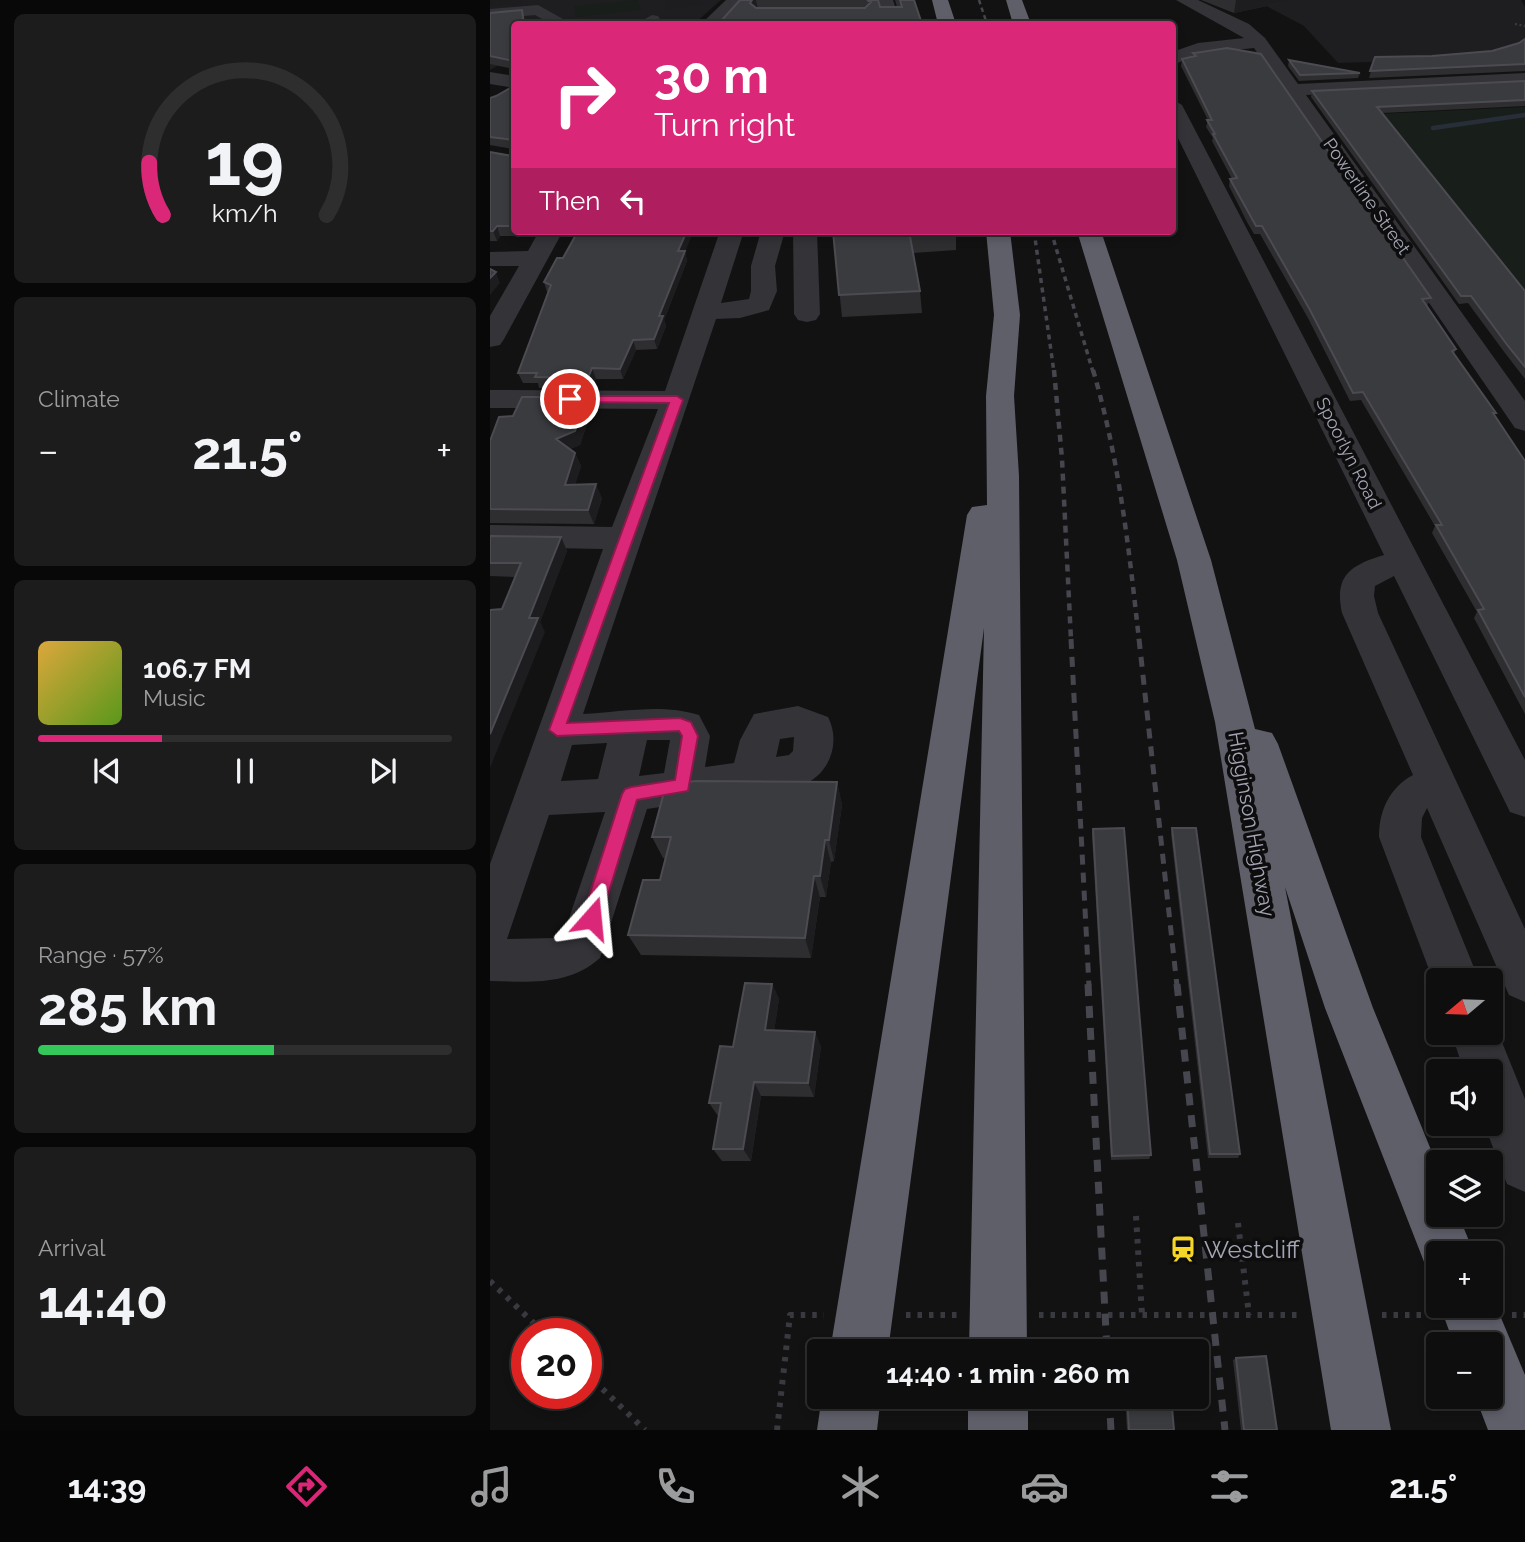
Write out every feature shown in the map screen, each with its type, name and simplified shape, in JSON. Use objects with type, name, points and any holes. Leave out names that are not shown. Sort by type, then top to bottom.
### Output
[{"type":"highway","points":[[940,0],[946,21]]},
{"type":"highway","points":[[1014,0],[1021,21]]},
{"type":"highway","points":[[861,1339],[1000,396],[1007,315],[998,235]]},
{"type":"highway","name":"Higginson Highway","points":[[1090,235],[1194,561],[1234,722],[1361,1430]]},
{"type":"highway","points":[[998,1339],[1003,475],[1000,396]]},
{"type":"highway","points":[[1194,561],[1349,1008],[1442,1241]]},
{"type":"highway","points":[[1476,1328],[1518,1430]]},
{"type":"highway","points":[[848,1430],[850,1409]]},
{"type":"highway","points":[[998,1409],[998,1430]]},
{"type":"street","points":[[714,21],[736,0]]},
{"type":"street","points":[[885,0],[891,21]]},
{"type":"street","name":"Powerline Street","points":[[1184,0],[1243,28],[1259,42],[1525,422]]},
{"type":"street","points":[[490,14],[538,10],[558,21]]},
{"type":"street","points":[[1176,57],[1198,49],[1259,42]]},
{"type":"street","points":[[1294,90],[1525,79]]},
{"type":"street","name":"Spoorlyn Road","points":[[1176,113],[1525,800]]},
{"type":"street","points":[[490,339],[549,235]]},
{"type":"street","points":[[490,927],[624,538],[677,400],[731,235]]},
{"type":"street","points":[[705,312],[740,310],[760,304],[764,291],[763,266],[775,235]]},
{"type":"street","points":[[805,235],[807,314]]},
{"type":"street","points":[[490,259],[536,258]]},
{"type":"street","points":[[490,399],[677,400]]},
{"type":"street","points":[[490,536],[624,538]]},
{"type":"street","points":[[1405,562],[1371,572],[1361,580],[1356,590],[1360,613],[1525,980]]},
{"type":"street","points":[[557,730],[652,724],[685,726],[690,736],[682,786]]},
{"type":"street","points":[[490,960],[556,959],[578,950],[584,943],[623,795],[629,727]]},
{"type":"street","points":[[534,799],[623,795],[751,776]]},
{"type":"street","points":[[1435,783],[1423,788],[1407,803],[1399,820],[1400,837],[1451,968]]},
{"type":"street","points":[[1503,1108],[1525,1166]]},
{"type":"path","points":[[1515,24],[1525,26]]},
{"type":"path","points":[[1136,1216],[1142,1315]]},
{"type":"path","points":[[1238,1223],[1249,1315]]},
{"type":"path","points":[[490,1281],[528,1318]]},
{"type":"path","points":[[777,1430],[790,1315],[830,1315]]},
{"type":"path","points":[[898,1315],[966,1315]]},
{"type":"path","points":[[1034,1315],[1304,1315]]},
{"type":"path","points":[[1373,1315],[1476,1328],[1525,1315]]},
{"type":"path","points":[[602,1388],[645,1430]]},
{"type":"shaded area","points":[[490,0],[721,0],[697,21],[511,21],[511,59],[490,70]]},
{"type":"shaded area","points":[[638,0],[641,10],[576,17],[574,6]]},
{"type":"shaded area","points":[[1255,0],[1521,0],[1525,7],[1525,42],[1512,50],[1433,60],[1338,63],[1304,26]]},
{"type":"shaded area","points":[[1525,107],[1525,300],[1378,114]]},
{"type":"building","points":[[740,0],[752,0],[750,3],[756,8],[865,8],[871,2],[867,0],[878,0],[880,7],[902,7],[900,0],[914,0],[921,21],[721,21]]},
{"type":"building","points":[[522,10],[524,21],[511,21],[511,60],[490,56],[490,13]]},
{"type":"building","points":[[1525,39],[1525,64],[1370,71],[1375,57],[1492,51]]},
{"type":"building","points":[[1227,48],[1261,54],[1431,298],[1422,299],[1456,349],[1452,351],[1496,413],[1493,413],[1525,461],[1525,697],[1478,610],[1484,609],[1436,525],[1442,525],[1363,392],[1353,393],[1262,226],[1256,226],[1230,179],[1237,178],[1213,134],[1207,120],[1212,120],[1182,59],[1196,56],[1193,53]]},
{"type":"building","points":[[1289,60],[1360,73],[1300,75]]},
{"type":"building","points":[[1525,81],[1525,100],[1377,107],[1525,291],[1525,367],[1471,296],[1461,296],[1312,91]]},
{"type":"building","points":[[511,88],[511,140],[490,137],[490,98]]},
{"type":"building","points":[[490,152],[511,156],[511,226],[497,226],[493,231],[490,231]]},
{"type":"building","points":[[576,235],[685,235],[678,251],[685,251],[659,316],[663,316],[654,339],[633,340],[620,369],[592,368],[588,378],[535,377],[537,373],[518,373],[551,285],[544,282],[557,258],[563,258]]},
{"type":"building","points":[[833,235],[910,235],[920,291],[839,295]]},
{"type":"building","points":[[522,397],[575,397],[570,407],[583,407],[575,431],[556,439],[575,453],[565,485],[596,484],[588,510],[490,509],[490,441],[499,417],[513,416]]},
{"type":"building","points":[[490,536],[561,537],[529,618],[538,618],[490,734],[490,610],[502,609],[521,563],[490,563]]},
{"type":"building","points":[[696,781],[837,782],[829,840],[825,840],[820,876],[814,876],[805,938],[628,935],[643,880],[660,880],[671,837],[652,837],[666,785]]},
{"type":"building","points":[[1124,828],[1151,1155],[1112,1156],[1093,829]]},
{"type":"building","points":[[1172,828],[1196,828],[1240,1154],[1210,1154]]},
{"type":"building","points":[[745,983],[772,984],[765,1030],[815,1032],[808,1083],[754,1082],[743,1149],[713,1149],[721,1103],[709,1103],[720,1046],[733,1047]]},
{"type":"building","points":[[1266,1356],[1277,1430],[1244,1430],[1236,1358]]},
{"type":"building","points":[[1128,1409],[1172,1409],[1174,1430],[1129,1430]]},
{"type":"waterway","points":[[1433,128],[1525,115]]},
{"type":"railway","points":[[979,0],[986,21]]},
{"type":"railway","points":[[1035,235],[1054,372]]},
{"type":"railway","points":[[1052,235],[1093,372]]},
{"type":"railway","points":[[1054,370],[1062,459],[1071,640]]},
{"type":"railway","points":[[1093,370],[1116,470],[1139,640]]},
{"type":"railway","points":[[1071,639],[1089,986]]},
{"type":"railway","points":[[1139,639],[1177,986]]},
{"type":"railway","points":[[1088,984],[1106,1339]]},
{"type":"railway","points":[[1177,984],[1225,1430]]},
{"type":"railway","points":[[1110,1409],[1111,1430]]},
{"type":"place","name":"Westcliff","points":[[1183,1249]]},
{"type":"route","points":[[570,399],[677,400],[620,549],[557,730],[652,724],[685,726],[690,736],[682,786],[631,794],[592,918]]}]
